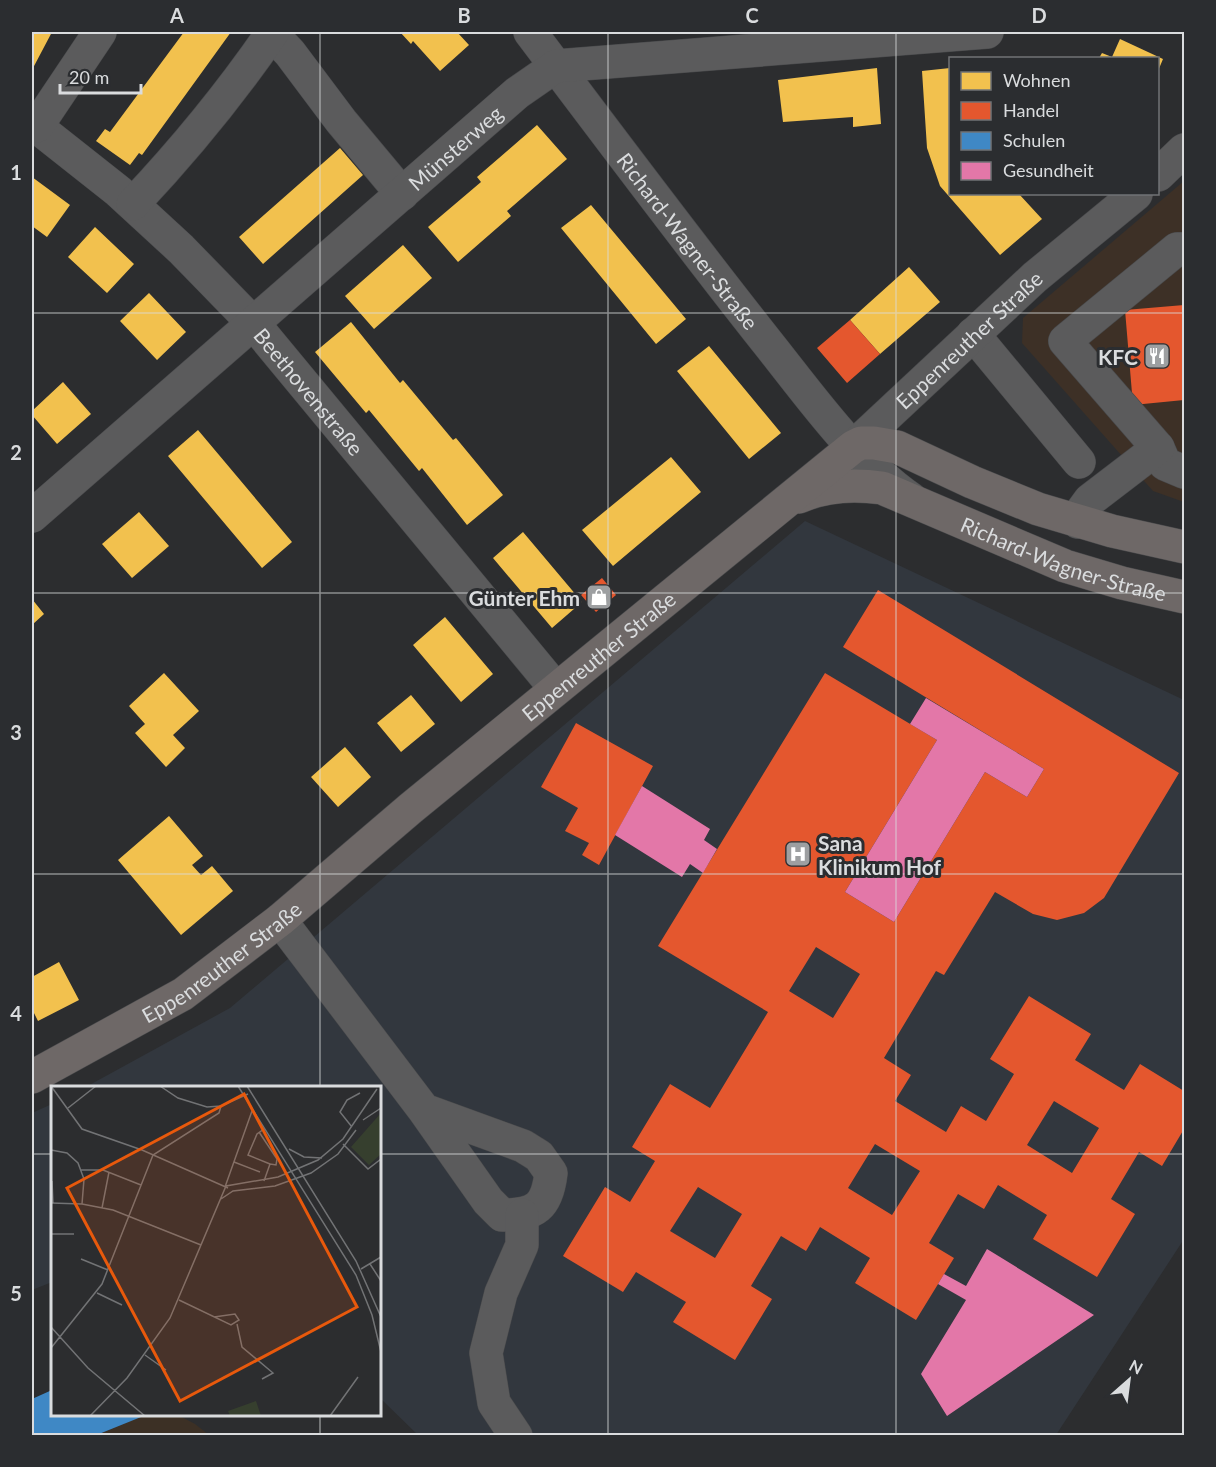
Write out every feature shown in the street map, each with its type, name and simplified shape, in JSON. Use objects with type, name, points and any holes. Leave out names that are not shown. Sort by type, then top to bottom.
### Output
[{"type":"main road","name":"Richard-Wagner-Straße","points":[[853,447],[861,443],[897,447],[1005,496],[1078,522],[1185,547]]},
{"type":"main road","name":"Eppenreuther Straße","points":[[32,1077],[183,994],[280,920],[364,847],[853,447]]},
{"type":"main road","name":"Richard-Wagner-Straße","points":[[779,507],[816,490],[841,486],[882,488],[1065,566],[1185,597]]},
{"type":"street","points":[[34,124],[100,32]]},
{"type":"street","points":[[133,204],[172,162],[213,112],[271,32],[402,194]]},
{"type":"street","name":"Richard-Wagner-Straße","points":[[530,32],[717,279],[853,447],[890,484],[913,501]]},
{"type":"street","points":[[556,66],[987,32]]},
{"type":"street","name":"Münsterweg","points":[[32,516],[517,93],[556,66]]},
{"type":"street","name":"Beethovenstraße","points":[[34,124],[133,204],[181,249],[254,324],[556,689]]},
{"type":"street","points":[[1159,174],[1185,150]]},
{"type":"street","name":"Eppenreuther Straße","points":[[853,447],[1035,277],[1135,195]]},
{"type":"street","points":[[1185,249],[1177,249],[1065,341],[1158,448],[1165,464],[1185,472]]},
{"type":"street","points":[[973,334],[1079,462]]},
{"type":"street","points":[[1078,522],[1090,500],[1158,448]]},
{"type":"street","points":[[280,920],[424,1110],[488,1201],[502,1215],[522,1215],[536,1209],[544,1200],[549,1190],[551,1173],[539,1156],[523,1146],[424,1110]]},
{"type":"street","points":[[516,1436],[494,1403],[486,1353],[501,1293],[522,1245],[522,1215]]},
{"type":"shaded area","points":[[1184,181],[1184,502],[1153,491],[1022,343],[1023,318]]},
{"type":"shaded area","name":"Sana Klinikum Hof","points":[[805,521],[1184,700],[1184,1239],[1056,1435],[418,1435],[381,1399],[381,1086],[88,1086],[230,1008]]},
{"type":"shaded area","points":[[51,1104],[51,1282],[32,1290],[32,1113]]},
{"type":"shaded area","points":[[142,1416],[180,1416],[209,1435],[94,1436]]},
{"type":"building: Wohnen","points":[[32,32],[52,32],[33,68],[32,67]]},
{"type":"building: Wohnen","points":[[184,32],[231,32],[142,155],[139,153],[130,165],[96,141],[105,129],[110,132]]},
{"type":"building: Wohnen","points":[[400,32],[457,32],[469,45],[440,71],[413,41],[411,44]]},
{"type":"building: Wohnen","points":[[1120,39],[1159,57],[1112,57]]},
{"type":"building: Wohnen","points":[[1102,53],[1112,57],[1100,57]]},
{"type":"building: Wohnen","points":[[1159,57],[1163,59],[1159,69]]},
{"type":"building: Wohnen","points":[[877,68],[881,124],[853,127],[853,117],[783,122],[778,80]]},
{"type":"building: Wohnen","points":[[949,68],[949,195],[1020,195],[1042,219],[1000,255],[940,186],[927,148],[922,71]]},
{"type":"building: Wohnen","points":[[537,125],[567,159],[507,211],[511,216],[458,262],[428,227],[481,182],[477,177]]},
{"type":"building: Wohnen","points":[[340,148],[363,175],[263,264],[239,237]]},
{"type":"building: Wohnen","points":[[32,177],[70,205],[47,237],[32,226]]},
{"type":"building: Wohnen","points":[[591,205],[686,319],[656,344],[561,228]]},
{"type":"building: Wohnen","points":[[95,227],[134,264],[107,293],[68,257]]},
{"type":"building: Wohnen","points":[[403,245],[432,278],[374,329],[345,296]]},
{"type":"building: Wohnen","points":[[909,267],[940,302],[880,354],[850,320]]},
{"type":"building: Wohnen","points":[[149,293],[186,332],[157,360],[120,321]]},
{"type":"building: Wohnen","points":[[351,322],[400,383],[403,380],[453,440],[456,438],[503,495],[467,525],[422,468],[419,471],[369,410],[366,413],[315,352]]},
{"type":"building: Wohnen","points":[[709,346],[781,433],[749,459],[677,371]]},
{"type":"building: Wohnen","points":[[63,382],[91,414],[57,444],[32,415],[32,411]]},
{"type":"building: Wohnen","points":[[198,430],[292,542],[262,568],[168,456]]},
{"type":"building: Wohnen","points":[[671,457],[701,492],[613,566],[582,530]]},
{"type":"building: Wohnen","points":[[139,512],[169,546],[132,578],[102,544]]},
{"type":"building: Wohnen","points":[[523,532],[582,602],[552,628],[493,558]]},
{"type":"building: Wohnen","points":[[32,599],[44,614],[32,625]]},
{"type":"building: Wohnen","points":[[445,617],[493,674],[461,702],[413,645]]},
{"type":"building: Wohnen","points":[[164,673],[199,711],[173,735],[185,748],[166,767],[135,733],[145,724],[129,706]]},
{"type":"building: Wohnen","points":[[411,695],[435,724],[401,752],[377,723]]},
{"type":"building: Wohnen","points":[[345,747],[371,777],[338,807],[311,777]]},
{"type":"building: Wohnen","points":[[169,816],[203,856],[192,865],[201,875],[212,866],[233,891],[181,935],[118,860]]},
{"type":"building: Wohnen","points":[[59,962],[79,1000],[38,1021],[32,1009],[32,977]]},
{"type":"building: Handel","name":"KFC","points":[[1184,305],[1184,400],[1133,405],[1125,310]]},
{"type":"building: Handel","points":[[850,320],[880,354],[847,383],[817,348]]},
{"type":"building: Handel","points":[[602,578],[616,595],[596,612],[581,595]]},
{"type":"building: Handel","points":[[878,590],[1179,773],[1104,898],[1084,913],[1057,920],[1033,914],[995,892],[944,975],[936,971],[884,1058],[911,1075],[895,1101],[946,1132],[961,1106],[986,1121],[1014,1074],[990,1059],[1029,996],[1091,1034],[1075,1060],[1124,1090],[1140,1064],[1184,1091],[1184,1129],[1162,1166],[1139,1152],[1111,1199],[1135,1214],[1097,1277],[1033,1239],[1047,1215],[998,1185],[984,1209],[958,1194],[929,1243],[954,1258],[916,1320],[855,1283],[870,1258],[820,1227],[806,1251],[781,1236],[751,1286],[772,1299],[735,1360],[673,1322],[686,1302],[636,1272],[623,1292],[563,1256],[605,1187],[630,1202],[655,1161],[632,1147],[670,1084],[710,1108],[768,1012],[658,946],[825,673],[937,740],[845,892],[894,922],[985,772],[1027,797],[1044,769],[843,647]],"holes":[[[816,947],[860,974],[833,1018],[789,991]],[[1054,1101],[1099,1128],[1072,1173],[1027,1145]],[[875,1144],[920,1171],[892,1215],[848,1188]],[[698,1187],[742,1214],[715,1258],[670,1231]]]},
{"type":"building: Handel","points":[[576,723],[653,766],[599,865],[582,855],[589,843],[565,831],[578,808],[541,787]]},
{"type":"building: Schulen","points":[[51,1390],[51,1416],[144,1416],[94,1436],[32,1436],[32,1399]]},
{"type":"building: Gesundheit","points":[[926,698],[1044,769],[1027,797],[985,772],[894,922],[845,892],[937,740],[910,724]]},
{"type":"building: Gesundheit","points":[[642,786],[710,829],[704,840],[717,849],[703,873],[690,864],[682,877],[615,835]]},
{"type":"building: Gesundheit","points":[[987,1249],[1094,1315],[947,1416],[921,1374],[966,1300],[938,1284],[944,1274],[966,1286]]},
{"type":"place","name":"KFC","points":[[1157,356]]},
{"type":"place","name":"Günter Ehm","points":[[599,597]]},
{"type":"place","name":"Sana Klinikum Hof","points":[[798,854]]}]
